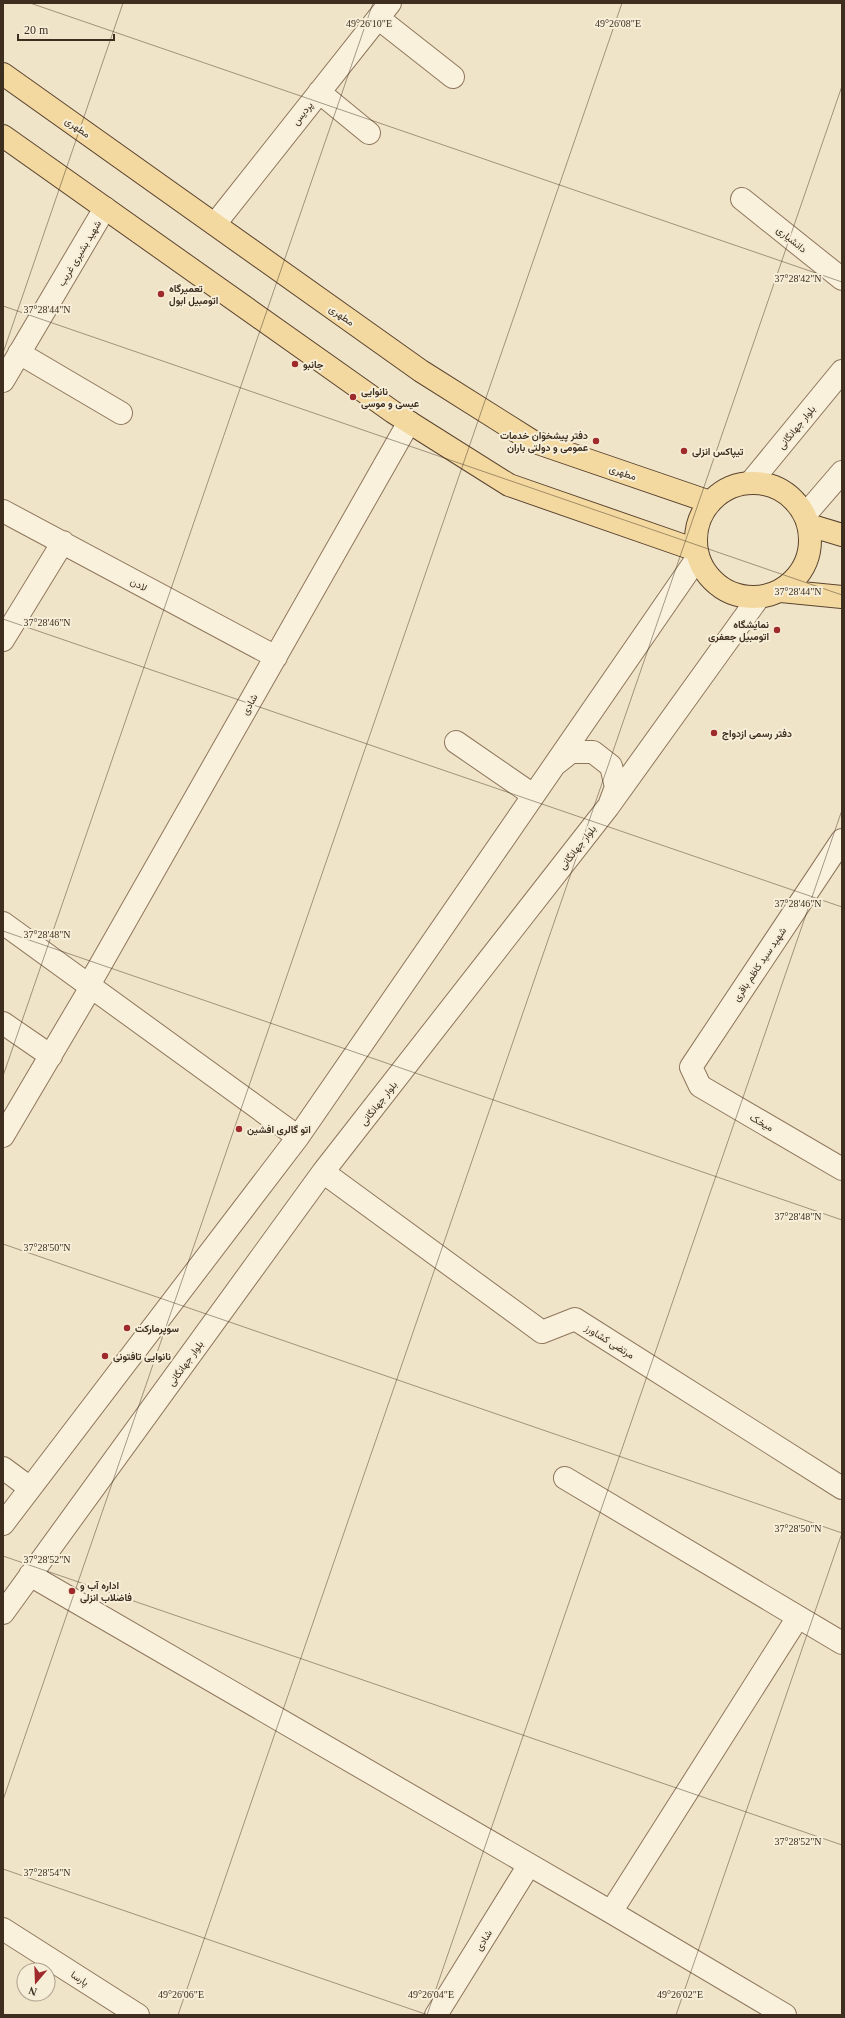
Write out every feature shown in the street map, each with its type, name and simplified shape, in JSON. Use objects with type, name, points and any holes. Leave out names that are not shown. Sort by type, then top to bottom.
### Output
[{"type":"main road","name":"مطهری","points":[[3,74],[421,371],[532,441],[710,502]]},
{"type":"main road","points":[[3,136],[409,422],[509,486],[697,554]]},
{"type":"main road","points":[[750,483],[764,484],[776,488],[798,504],[807,520],[811,544],[806,563],[796,579],[781,591],[759,598],[743,597],[728,592],[715,583],[705,572],[697,554],[696,533],[701,516],[710,502],[728,489],[750,483]]},
{"type":"main road","points":[[807,520],[842,535]]},
{"type":"main road","points":[[781,591],[842,597]]},
{"type":"street","points":[[384,11],[453,78]]},
{"type":"street","name":"پردیس","points":[[215,224],[384,11]]},
{"type":"street","points":[[319,92],[369,133]]},
{"type":"street","name":"دانشیاری","points":[[742,200],[842,279]]},
{"type":"street","name":"شهید بشیری غریب","points":[[3,381],[105,208]]},
{"type":"street","points":[[19,353],[122,413]]},
{"type":"street","name":"بلوار جهانگانی","points":[[750,483],[842,371]]},
{"type":"street","name":"شادی","points":[[4,1132],[90,986],[409,422]]},
{"type":"street","points":[[807,520],[842,472]]},
{"type":"street","name":"لادن","points":[[3,511],[276,657]]},
{"type":"street","points":[[3,640],[63,542]]},
{"type":"street","points":[[3,1524],[298,1137],[554,766],[697,554]]},
{"type":"street","name":"بلوار جهانگانی","points":[[3,1613],[323,1172],[608,807],[759,598]]},
{"type":"street","points":[[456,742],[533,795]]},
{"type":"street","points":[[554,766],[571,752],[593,752],[611,766],[616,787],[608,807]]},
{"type":"street","name":"شهید سید کاظم باقری","points":[[691,1067],[842,840]]},
{"type":"street","points":[[3,923],[298,1137]]},
{"type":"street","points":[[3,1023],[50,1056]]},
{"type":"street","name":"میخک","points":[[691,1067],[700,1086],[842,1169]]},
{"type":"street","name":"مرتضی کشاورز","points":[[323,1172],[542,1332],[575,1319],[842,1488]]},
{"type":"street","points":[[3,1468],[30,1488]]},
{"type":"street","points":[[565,1478],[842,1643]]},
{"type":"street","points":[[30,1576],[612,1912],[785,2015]]},
{"type":"street","points":[[612,1912],[798,1617]]},
{"type":"street","name":"شادی","points":[[436,2015],[529,1865]]},
{"type":"street","name":"پارسا","points":[[3,1929],[138,2015]]},
{"type":"place","name":"تعمیرگاه اتومبیل ابول","points":[[161,294]]},
{"type":"place","name":"جانبو","points":[[295,364]]},
{"type":"place","name":"نانوایی عیسی و موسی","points":[[353,397]]},
{"type":"place","name":"دفتر پیشخوان خدمات عمومی و دولتی باران","points":[[596,441]]},
{"type":"place","name":"تیپاکس انزلی","points":[[684,451]]},
{"type":"place","name":"نمایشگاه اتومبیل جعفری","points":[[777,630]]},
{"type":"place","name":"دفتر رسمی ازدواج","points":[[714,733]]},
{"type":"place","name":"اتو گالری افشین","points":[[239,1129]]},
{"type":"place","name":"سوپرمارکت","points":[[127,1328]]},
{"type":"place","name":"نانوایی تافتونی","points":[[105,1356]]},
{"type":"place","name":"اداره آب و فاضلاب انزلی","points":[[72,1591]]}]
